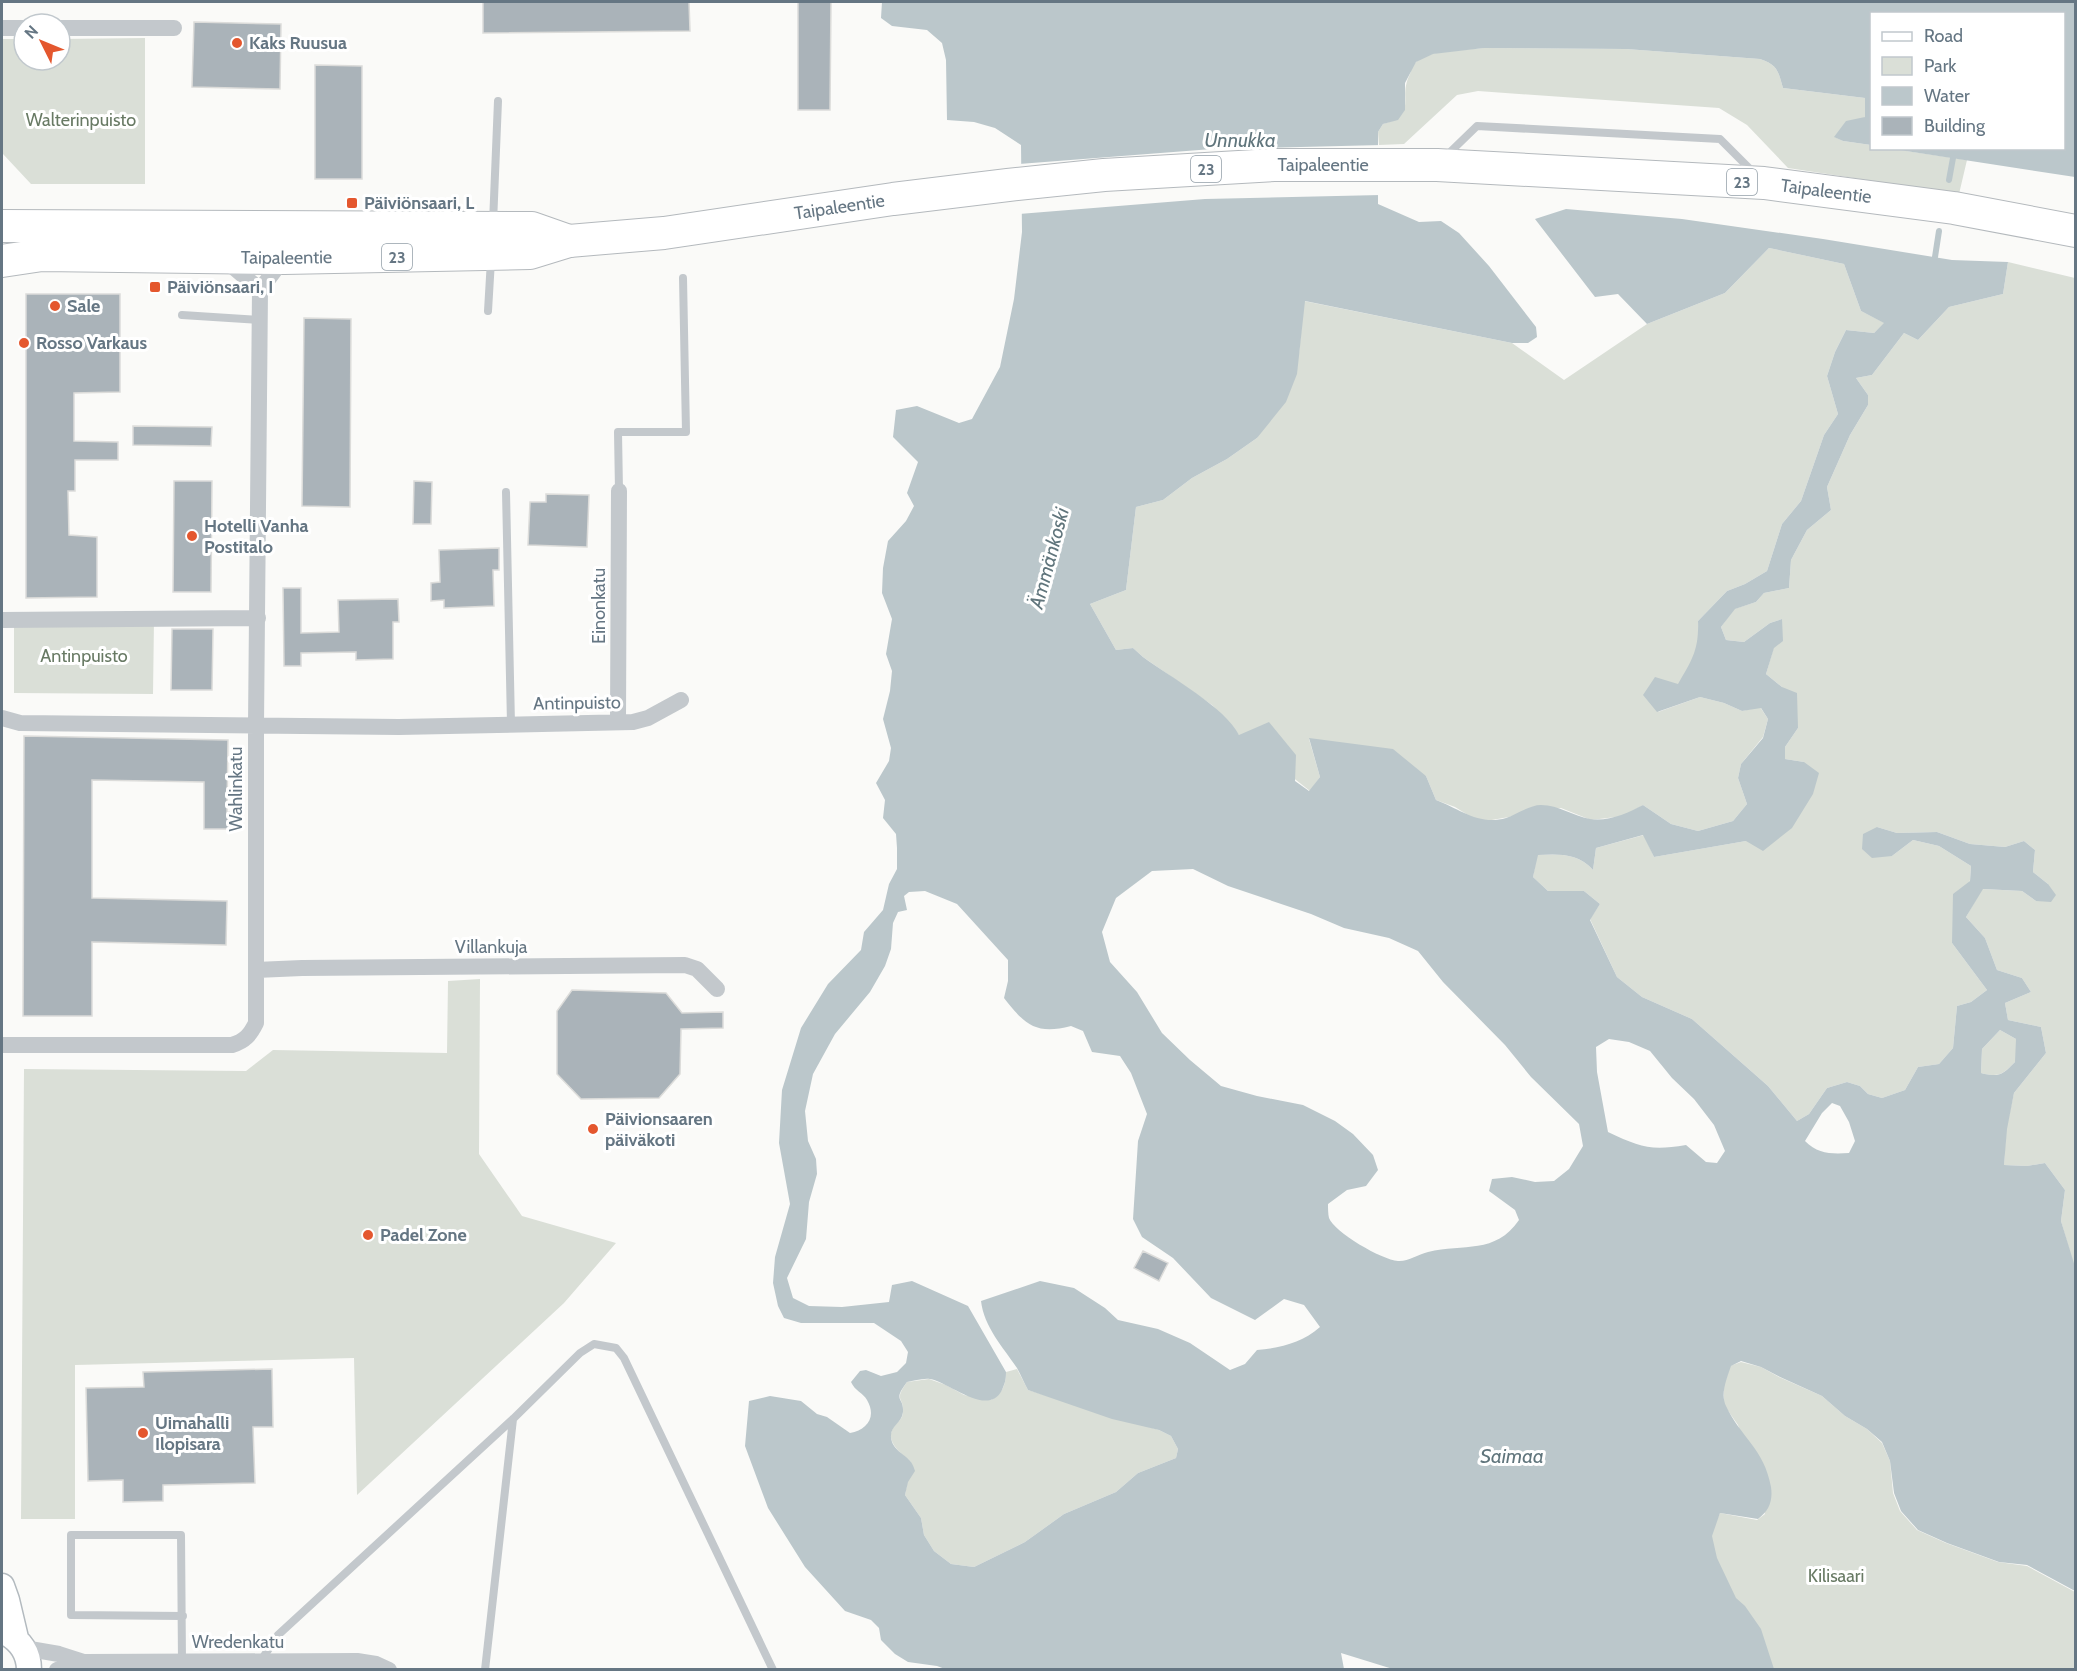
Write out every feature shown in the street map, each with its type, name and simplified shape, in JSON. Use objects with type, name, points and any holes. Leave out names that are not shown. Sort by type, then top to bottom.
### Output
[{"type":"highway","name":"Taipaleentie","points":[[2,226],[492,241],[530,253],[569,241],[664,233],[893,199],[1104,175],[1274,165],[1437,165],[1764,183],[1954,208],[2076,231]]},
{"type":"highway","name":"Taipaleentie","points":[[2,261],[42,255],[284,258],[492,241]]},
{"type":"street","points":[[72,28],[174,28]]},
{"type":"street","points":[[224,258],[260,290],[284,258]]},
{"type":"street","name":"Wahlinkatu","points":[[2,1045],[232,1045],[243,1042],[251,1034],[256,1023],[260,290]]},
{"type":"street","name":"Einonkatu","points":[[618,722],[619,491]]},
{"type":"street","points":[[2,620],[258,618]]},
{"type":"street","name":"Antinpuisto","points":[[2,718],[20,723],[399,726],[633,722],[648,718],[681,700]]},
{"type":"street","name":"Villankuja","points":[[256,970],[326,967],[685,965],[697,969],[717,989]]},
{"type":"street","points":[[2,1586],[18,1647]]},
{"type":"street","name":"Wredenkatu","points":[[18,1647],[59,1654],[85,1662]]},
{"type":"street","name":"Wredenkatu","points":[[57,1670],[85,1662],[357,1661],[376,1664],[389,1670]]},
{"type":"lane","points":[[488,311],[498,101]]},
{"type":"lane","points":[[1437,165],[1477,126],[1720,139],[1764,183]]},
{"type":"lane","points":[[619,491],[618,432],[686,432],[682,278]]},
{"type":"lane","points":[[182,315],[260,320]]},
{"type":"lane","points":[[506,492],[511,724]]},
{"type":"lane","points":[[259,1662],[278,1635],[513,1419],[585,1348],[594,1344],[610,1346],[620,1351],[773,1670]]},
{"type":"lane","points":[[485,1670],[513,1419]]},
{"type":"lane","points":[[182,1662],[183,1616],[182,1536],[72,1535],[71,1615],[183,1616]]},
{"type":"green space","name":"Walterinpuisto","points":[[145,38],[145,184],[31,184],[3,154],[3,39],[12,39],[12,72],[72,72],[72,39]]},
{"type":"green space","points":[[1484,48],[1626,49],[1760,59],[1776,69],[1783,88],[1865,98],[1865,117],[1835,137],[1843,141],[1870,145],[1870,150],[1900,150],[1967,160],[1959,194],[1788,168],[1747,125],[1719,108],[1478,91],[1457,95],[1404,144],[1379,145],[1378,132],[1383,124],[1394,120],[1404,110],[1405,91],[1415,63],[1439,52]]},
{"type":"green space","points":[[1769,248],[1844,264],[1861,311],[1885,323],[1874,333],[1846,330],[1827,376],[1838,414],[1824,435],[1801,501],[1782,524],[1767,571],[1727,591],[1698,621],[1698,641],[1693,660],[1658,712],[1700,697],[1724,703],[1742,711],[1760,707],[1768,719],[1763,737],[1741,764],[1738,778],[1747,804],[1733,821],[1698,831],[1671,824],[1643,805],[1624,816],[1591,820],[1561,808],[1486,821],[1471,817],[1455,807],[1436,800],[1426,776],[1309,739],[1320,777],[1310,791],[1239,735],[1212,705],[1133,648],[1116,650],[1090,604],[1126,590],[1136,507],[1163,500],[1192,478],[1227,459],[1257,438],[1299,353],[1304,301],[1512,343],[1564,380],[1647,324],[1725,293]]},
{"type":"green space","points":[[2008,262],[2075,278],[2075,1270],[2061,1221],[2065,1190],[2045,1163],[2027,1166],[2004,1165],[2006,1129],[2014,1093],[2046,1053],[2041,1027],[2008,1020],[2005,1003],[2031,992],[2022,978],[1997,970],[1985,938],[1966,917],[1982,889],[2022,891],[2036,901],[2048,884],[2033,872],[2035,850],[2024,841],[2005,847],[1970,844],[1937,832],[1897,833],[1877,827],[1892,856],[1913,840],[1939,846],[1971,866],[1970,880],[1952,943],[1987,990],[1971,1002],[1957,1006],[1953,1048],[1939,1064],[1918,1067],[1905,1090],[1882,1098],[1868,1094],[1860,1086],[1847,1082],[1827,1088],[1809,1114],[1797,1121],[1768,1086],[1692,1019],[1642,997],[1617,977],[1590,919],[1600,904],[1584,891],[1548,891],[1533,877],[1537,855],[1560,855],[1574,858],[1581,860],[1593,870],[1596,848],[1644,835],[1654,857],[1746,841],[1804,762],[1785,759],[1785,747],[1798,728],[1782,687],[1766,674],[1782,619],[1770,623],[1744,642],[1726,640],[1721,627],[1734,609],[1756,602],[1764,593],[1789,588],[1791,560],[1807,530],[1831,510],[1827,487],[1850,435],[1868,405],[1868,395],[1856,378],[1872,375],[1904,333],[1918,340],[1949,307],[2003,294]]},
{"type":"green space","name":"Antinpuisto","points":[[14,618],[154,620],[153,694],[14,693]]},
{"type":"green space","points":[[480,979],[479,1154],[522,1216],[616,1243],[564,1303],[357,1495],[354,1358],[75,1365],[75,1519],[21,1519],[24,1069],[246,1071],[273,1050],[447,1053],[448,981]]},
{"type":"green space","points":[[2000,1030],[2016,1039],[2016,1061],[2001,1074],[1981,1073],[1982,1049]]},
{"type":"green space","name":"Kilisaari","points":[[1741,1362],[1761,1367],[1822,1396],[1882,1443],[1890,1461],[1893,1493],[1900,1511],[1917,1530],[1998,1562],[2027,1566],[2075,1592],[2075,1669],[1773,1669],[1726,1581],[1718,1563],[1711,1535],[1720,1513],[1757,1520],[1765,1514],[1738,1425],[1724,1405],[1724,1385],[1730,1366]]},
{"type":"green space","points":[[1017,1369],[1028,1390],[1159,1430],[1171,1436],[1178,1449],[1176,1458],[1138,1473],[1116,1492],[1064,1514],[1025,1542],[974,1567],[951,1564],[934,1551],[924,1535],[921,1518],[905,1495],[911,1462],[896,1447],[891,1438],[893,1428],[903,1415],[901,1393],[907,1382],[929,1379],[964,1395],[991,1400],[1003,1389],[1006,1372]]},
{"type":"water","name":"Saimaa","points":[[882,2],[2075,2],[2075,177],[1900,150],[2065,150],[2065,12],[1870,12],[1870,145],[1843,141],[1834,137],[1846,121],[1865,117],[1865,98],[1783,88],[1776,69],[1760,59],[1626,49],[1484,48],[1433,54],[1416,62],[1405,83],[1405,110],[1398,120],[1383,124],[1378,132],[1378,204],[1419,222],[1441,221],[1459,233],[1489,266],[1536,327],[1537,337],[1528,343],[1512,343],[1305,301],[1297,374],[1286,402],[1257,438],[1227,459],[1192,478],[1163,500],[1136,507],[1126,590],[1090,604],[1116,650],[1133,648],[1210,703],[1239,735],[1269,722],[1296,755],[1295,781],[1309,791],[1320,777],[1309,738],[1393,749],[1426,776],[1436,800],[1487,820],[1506,818],[1541,805],[1597,820],[1624,814],[1643,805],[1671,824],[1698,831],[1733,821],[1747,804],[1738,778],[1741,764],[1763,738],[1768,719],[1761,708],[1742,711],[1724,703],[1700,697],[1657,712],[1643,695],[1655,677],[1678,684],[1694,654],[1698,621],[1727,591],[1767,571],[1782,524],[1801,501],[1824,435],[1838,414],[1827,376],[1835,352],[1846,330],[1874,333],[1884,323],[1861,311],[1844,264],[1769,248],[1725,293],[1647,324],[1618,294],[1595,297],[1535,219],[1566,209],[1682,219],[1952,260],[2008,262],[2003,294],[1949,307],[1918,340],[1904,333],[1872,375],[1856,378],[1868,395],[1868,405],[1850,435],[1827,487],[1831,510],[1807,530],[1791,560],[1789,588],[1764,593],[1756,602],[1735,609],[1721,627],[1726,640],[1744,642],[1770,623],[1782,619],[1783,641],[1774,648],[1766,674],[1782,687],[1797,693],[1798,728],[1785,747],[1785,759],[1804,762],[1819,773],[1813,794],[1792,828],[1763,851],[1746,841],[1654,857],[1643,835],[1596,848],[1593,870],[1581,860],[1574,858],[1560,855],[1538,855],[1533,877],[1548,891],[1584,891],[1600,904],[1590,920],[1617,977],[1642,997],[1692,1019],[1768,1086],[1797,1121],[1809,1114],[1827,1088],[1847,1082],[1860,1086],[1868,1094],[1882,1098],[1905,1090],[1918,1067],[1939,1064],[1953,1048],[1957,1006],[1971,1002],[1987,990],[1952,943],[1953,894],[1970,881],[1971,866],[1939,846],[1913,840],[1892,856],[1872,858],[1862,849],[1863,834],[1877,827],[1897,833],[1937,832],[1970,844],[2005,847],[2024,841],[2035,850],[2033,872],[2048,884],[2056,895],[2051,902],[2036,901],[2022,891],[1983,889],[1966,917],[1985,938],[1997,970],[2022,978],[2031,992],[2005,1003],[2008,1020],[2041,1027],[2046,1053],[2014,1093],[2007,1129],[2004,1165],[2027,1166],[2045,1163],[2065,1190],[2061,1221],[2076,1270],[2075,1591],[2027,1565],[1999,1562],[1918,1530],[1901,1511],[1894,1493],[1890,1461],[1882,1442],[1867,1429],[1845,1416],[1822,1396],[1761,1367],[1741,1361],[1731,1366],[1725,1386],[1724,1401],[1732,1417],[1763,1462],[1771,1487],[1771,1501],[1765,1513],[1758,1519],[1720,1513],[1712,1536],[1717,1558],[1736,1598],[1745,1606],[1761,1629],[1774,1669],[1396,1670],[1341,1653],[1344,1669],[945,1669],[908,1662],[895,1654],[881,1640],[879,1628],[871,1620],[845,1611],[805,1567],[768,1508],[745,1446],[749,1401],[770,1396],[801,1401],[817,1414],[827,1417],[850,1433],[861,1429],[869,1422],[871,1412],[867,1400],[851,1382],[860,1371],[866,1370],[881,1376],[897,1372],[906,1363],[908,1352],[901,1341],[874,1323],[801,1323],[784,1318],[778,1306],[773,1283],[775,1257],[790,1204],[779,1143],[782,1090],[801,1028],[828,984],[861,950],[864,932],[883,910],[889,884],[897,869],[896,834],[883,818],[885,800],[876,783],[889,761],[891,748],[883,719],[892,671],[886,654],[892,619],[882,593],[883,568],[888,541],[906,521],[914,506],[907,493],[918,462],[893,437],[896,410],[917,406],[959,423],[972,419],[1000,367],[1014,299],[1022,232],[1021,145],[995,128],[974,122],[947,120],[946,60],[942,43],[927,30],[892,26],[881,18]],"holes":[[[1193,869],[1228,886],[1311,914],[1344,928],[1389,938],[1418,951],[1443,982],[1505,1045],[1531,1077],[1579,1124],[1583,1146],[1569,1169],[1554,1181],[1535,1182],[1512,1177],[1492,1179],[1489,1191],[1515,1210],[1519,1220],[1510,1231],[1500,1238],[1478,1246],[1441,1249],[1398,1261],[1381,1256],[1359,1244],[1333,1224],[1329,1218],[1328,1204],[1347,1190],[1366,1186],[1378,1170],[1373,1155],[1353,1134],[1335,1121],[1303,1105],[1221,1086],[1162,1033],[1137,992],[1110,962],[1102,932],[1116,898],[1152,871]],[[925,891],[957,904],[1008,960],[1008,981],[1004,998],[1025,1021],[1032,1026],[1049,1029],[1071,1026],[1083,1031],[1092,1052],[1120,1056],[1131,1073],[1147,1114],[1138,1141],[1133,1219],[1142,1237],[1173,1258],[1211,1298],[1255,1320],[1284,1299],[1304,1305],[1320,1327],[1290,1344],[1257,1350],[1245,1364],[1230,1370],[1190,1343],[1158,1329],[1118,1320],[1105,1308],[1074,1288],[1040,1281],[981,1301],[990,1328],[1017,1368],[1028,1390],[1112,1419],[1159,1430],[1171,1436],[1178,1449],[1176,1458],[1138,1473],[1116,1492],[1064,1514],[1025,1542],[974,1567],[951,1564],[934,1551],[924,1535],[921,1518],[905,1495],[908,1482],[915,1471],[914,1468],[894,1445],[891,1437],[892,1430],[902,1416],[903,1407],[899,1396],[907,1382],[930,1379],[978,1400],[988,1401],[996,1398],[1002,1390],[1006,1372],[968,1306],[912,1281],[892,1285],[889,1302],[842,1307],[809,1306],[793,1298],[787,1278],[806,1239],[809,1202],[817,1174],[816,1159],[808,1141],[805,1111],[813,1074],[835,1034],[870,992],[885,966],[891,949],[893,923],[898,912],[907,910],[904,896],[909,892]],[[2000,1030],[2016,1039],[2015,1062],[2001,1074],[1981,1073],[1982,1049]],[[1609,1039],[1629,1042],[1650,1051],[1672,1078],[1694,1099],[1714,1125],[1725,1151],[1717,1163],[1706,1162],[1686,1145],[1663,1148],[1646,1146],[1608,1132],[1597,1072],[1596,1047]],[[1832,1103],[1840,1106],[1849,1122],[1855,1141],[1849,1153],[1820,1151],[1805,1141],[1822,1113]]]},
{"type":"pier","points":[[1382,145],[1381,195],[1205,199],[1019,214],[1019,164],[1212,149]]},
{"type":"building","points":[[483,2],[689,2],[690,31],[483,33]]},
{"type":"building","points":[[798,2],[831,2],[830,110],[798,110]]},
{"type":"building","name":"Kaks Ruusua","points":[[194,22],[281,24],[280,89],[192,87]]},
{"type":"building","points":[[315,65],[362,66],[362,179],[315,179]]},
{"type":"building","points":[[26,294],[120,294],[120,392],[74,393],[74,441],[118,442],[118,460],[75,460],[75,491],[68,491],[69,535],[97,537],[97,597],[26,598]]},
{"type":"building","points":[[304,318],[351,319],[350,507],[302,506]]},
{"type":"building","points":[[133,426],[212,427],[211,446],[133,445]]},
{"type":"building","name":"Hotelli Vanha Postitalo","points":[[174,481],[212,481],[211,592],[173,592]]},
{"type":"building","points":[[414,481],[432,482],[431,524],[413,524]]},
{"type":"building","points":[[546,494],[589,495],[587,547],[528,545],[530,502],[546,502]]},
{"type":"building","points":[[499,548],[499,570],[493,570],[494,606],[444,608],[444,600],[431,601],[431,583],[440,582],[439,550]]},
{"type":"building","points":[[283,588],[301,588],[301,633],[339,632],[338,600],[398,599],[399,622],[393,622],[393,659],[356,660],[356,652],[301,653],[301,666],[284,666]]},
{"type":"building","points":[[172,629],[213,629],[212,690],[171,690]]},
{"type":"building","points":[[24,736],[228,740],[227,812],[231,812],[231,829],[204,829],[204,782],[92,780],[92,898],[227,901],[226,945],[92,942],[92,1016],[23,1016]]},
{"type":"building","points":[[572,990],[666,993],[682,1013],[723,1012],[723,1028],[681,1029],[680,1074],[659,1098],[581,1099],[557,1074],[557,1011]]},
{"type":"building","points":[[1143,1251],[1168,1263],[1159,1281],[1134,1268]]},
{"type":"building","points":[[272,1369],[273,1427],[253,1427],[255,1483],[163,1485],[163,1501],[123,1502],[123,1480],[88,1481],[86,1388],[144,1387],[143,1372]]},
{"type":"waterway","points":[[1949,180],[1953,158]]},
{"type":"waterway","points":[[1935,257],[1939,231]]},
{"type":"place","name":"Kaks Ruusua","points":[[237,43]]},
{"type":"place","name":"Päiviönsaari, L","points":[[352,203]]},
{"type":"place","name":"Päiviönsaari, I","points":[[155,287]]},
{"type":"place","name":"Sale","points":[[55,306]]},
{"type":"place","name":"Rosso Varkaus","points":[[24,343]]},
{"type":"place","name":"Hotelli Vanha Postitalo","points":[[192,536]]},
{"type":"place","name":"Päivionsaaren päiväkoti","points":[[593,1129]]},
{"type":"place","name":"Padel Zone","points":[[368,1235]]},
{"type":"place","name":"Uimahalli Ilopisara","points":[[143,1433]]},
{"type":"water label","name":"Unnukka","points":[[1240,140]]},
{"type":"water label","name":"Ämmänkoski","points":[[1049,558]]}]
